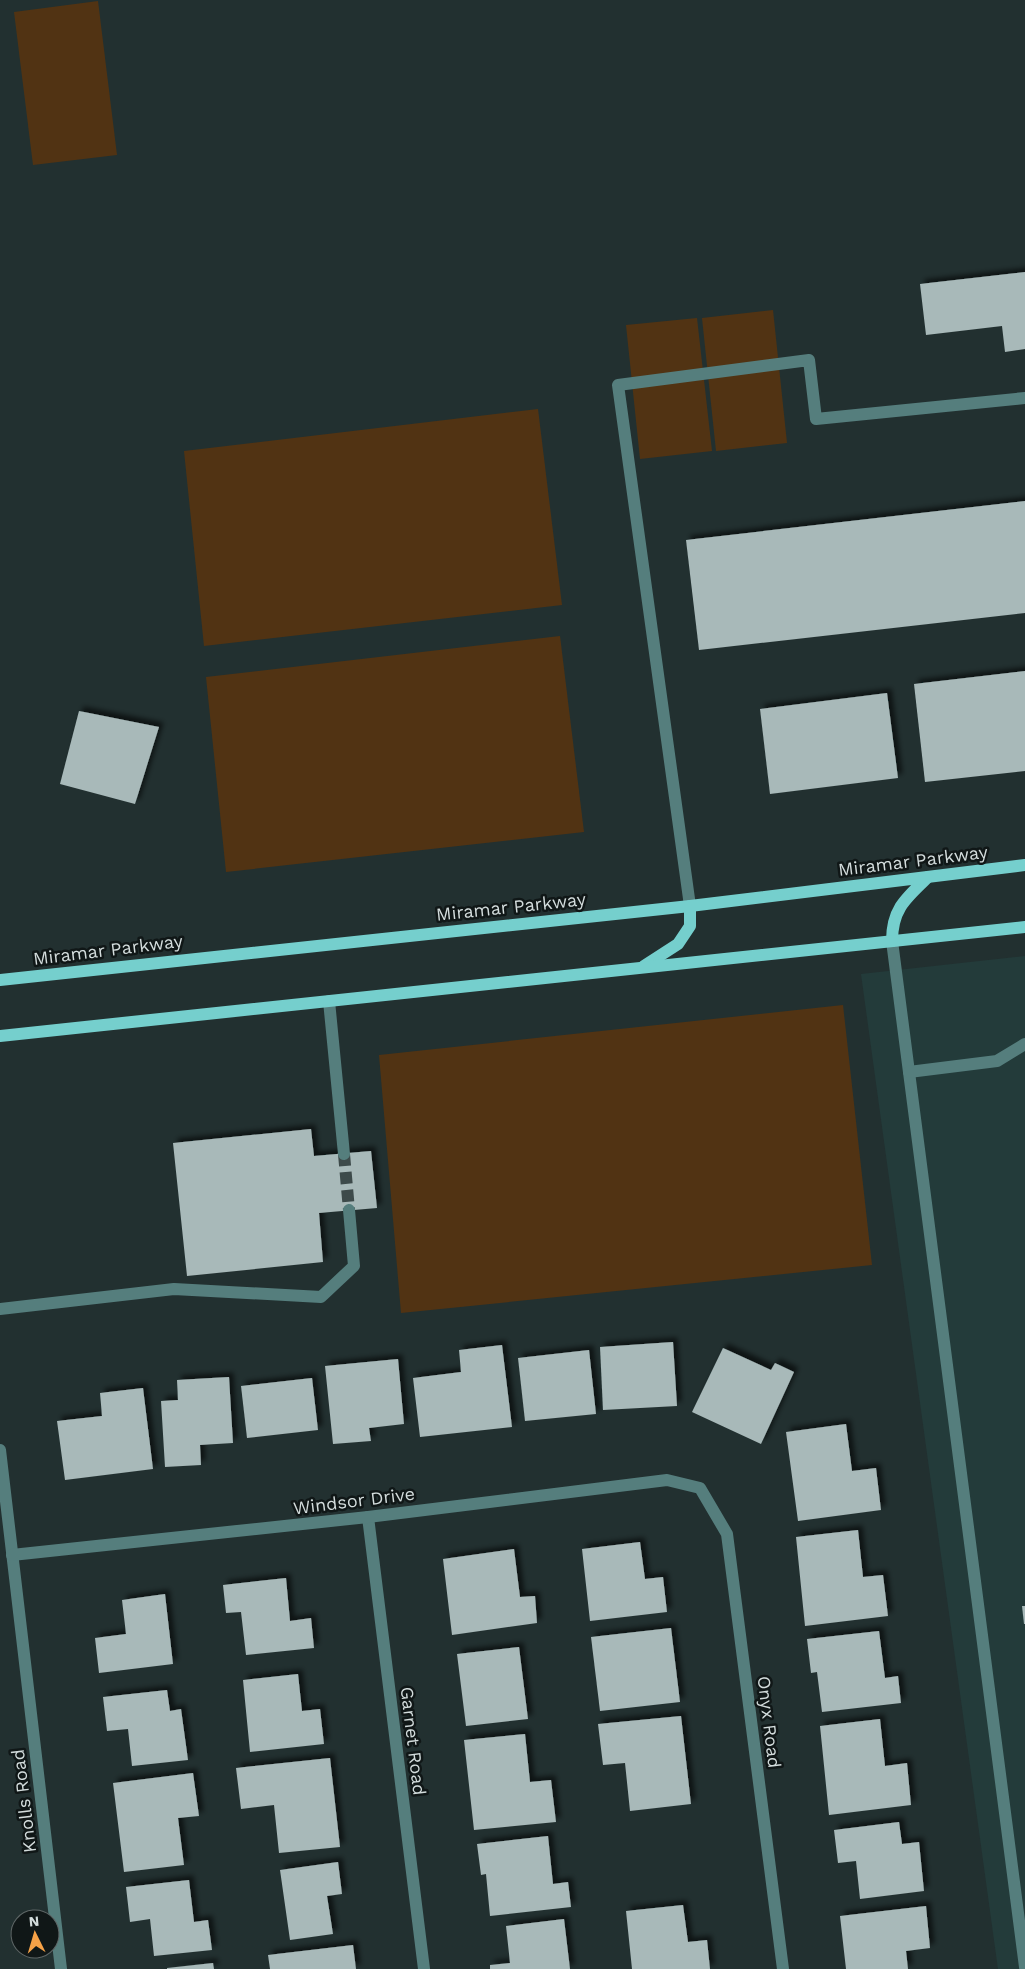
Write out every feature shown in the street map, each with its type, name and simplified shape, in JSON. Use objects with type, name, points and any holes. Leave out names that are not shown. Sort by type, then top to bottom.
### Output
[{"type":"main road","name":"Miramar Parkway","points":[[0,980],[690,906],[1025,865]]},
{"type":"main road","points":[[892,941],[892,923],[903,900],[928,877]]},
{"type":"main road","points":[[642,968],[678,944],[690,926],[690,906]]},
{"type":"main road","points":[[0,1036],[1025,927]]},
{"type":"street","points":[[690,906],[618,385],[808,360],[816,419],[1025,398]]},
{"type":"street","points":[[892,941],[1025,1967]]},
{"type":"street","points":[[329,1001],[344,1154]]},
{"type":"street","points":[[909,1072],[997,1061],[1025,1044]]},
{"type":"street","points":[[0,1309],[174,1289],[321,1297],[354,1266],[349,1210]]},
{"type":"street","name":"Knolls Road","points":[[0,1450],[61,1969]]},
{"type":"street","name":"Windsor Drive","points":[[12,1555],[368,1517],[667,1480],[700,1488]]},
{"type":"street","name":"Onyx Road","points":[[700,1488],[727,1534],[783,1969]]},
{"type":"street","name":"Garnet Road","points":[[368,1517],[424,1969]]},
{"type":"shaded area","points":[[98,1],[117,155],[33,165],[14,12]]},
{"type":"shaded area","points":[[773,310],[787,443],[716,451],[702,318]]},
{"type":"shaded area","points":[[697,318],[712,451],[640,459],[626,325]]},
{"type":"shaded area","points":[[538,409],[562,605],[204,646],[184,451]]},
{"type":"shaded area","points":[[560,636],[584,832],[226,872],[206,677]]},
{"type":"shaded area","points":[[1025,956],[1025,1969],[998,1969],[861,974]]},
{"type":"shaded area","points":[[843,1005],[872,1265],[401,1313],[379,1055]]},
{"type":"building","points":[[1025,272],[1025,349],[1005,352],[1002,326],[926,335],[920,284]]},
{"type":"building","points":[[1025,501],[1025,613],[699,650],[686,540]]},
{"type":"building","points":[[1025,671],[1025,771],[925,782],[914,684]]},
{"type":"building","points":[[887,693],[898,778],[770,794],[760,709]]},
{"type":"building","points":[[79,711],[159,727],[135,804],[60,784]]},
{"type":"building","points":[[311,1129],[314,1156],[371,1151],[377,1208],[319,1213],[323,1262],[187,1276],[173,1143]]},
{"type":"building","points":[[673,1342],[677,1406],[603,1410],[600,1347]]},
{"type":"building","points":[[502,1345],[512,1427],[420,1437],[413,1378],[461,1372],[459,1350]]},
{"type":"building","points":[[723,1348],[771,1370],[775,1363],[794,1372],[761,1444],[692,1412]]},
{"type":"building","points":[[589,1350],[596,1414],[525,1421],[518,1358]]},
{"type":"building","points":[[398,1359],[404,1424],[369,1428],[371,1441],[333,1444],[325,1366]]},
{"type":"building","points":[[229,1377],[233,1443],[200,1445],[201,1465],[165,1467],[161,1401],[178,1400],[177,1380]]},
{"type":"building","points":[[312,1378],[318,1430],[247,1438],[241,1386]]},
{"type":"building","points":[[143,1388],[153,1469],[65,1480],[57,1421],[102,1416],[100,1393]]},
{"type":"building","points":[[846,1424],[852,1471],[876,1468],[881,1510],[798,1521],[786,1432]]},
{"type":"building","points":[[858,1530],[863,1577],[883,1575],[888,1616],[805,1626],[796,1537]]},
{"type":"building","points":[[640,1542],[645,1579],[663,1577],[667,1612],[590,1621],[582,1549]]},
{"type":"building","points":[[514,1549],[520,1597],[535,1596],[537,1623],[452,1635],[443,1559]]},
{"type":"building","points":[[286,1578],[290,1621],[311,1618],[314,1648],[246,1655],[241,1612],[226,1613],[223,1585]]},
{"type":"building","points":[[165,1594],[173,1664],[99,1673],[95,1638],[126,1634],[122,1600]]},
{"type":"building","points":[[1022,1606],[1025,1606],[1025,1624],[1024,1624]]},
{"type":"building","points":[[671,1628],[680,1702],[600,1711],[591,1637]]},
{"type":"building","points":[[879,1631],[885,1678],[898,1676],[901,1703],[822,1712],[817,1672],[811,1673],[807,1639]]},
{"type":"building","points":[[519,1647],[528,1719],[466,1726],[457,1654]]},
{"type":"building","points":[[298,1674],[302,1711],[320,1709],[324,1744],[250,1752],[243,1680]]},
{"type":"building","points":[[167,1690],[170,1711],[181,1709],[188,1760],[132,1766],[128,1729],[107,1731],[103,1697]]},
{"type":"building","points":[[681,1716],[691,1804],[630,1811],[625,1763],[603,1765],[598,1724]]},
{"type":"building","points":[[880,1719],[885,1766],[907,1763],[911,1805],[829,1815],[820,1726]]},
{"type":"building","points":[[525,1734],[530,1782],[551,1780],[556,1822],[474,1830],[464,1740]]},
{"type":"building","points":[[330,1758],[340,1847],[279,1853],[274,1805],[241,1809],[236,1768]]},
{"type":"building","points":[[193,1773],[199,1816],[178,1818],[184,1865],[124,1872],[113,1783]]},
{"type":"building","points":[[899,1822],[902,1844],[919,1842],[924,1891],[860,1899],[856,1861],[838,1863],[834,1830]]},
{"type":"building","points":[[548,1836],[553,1884],[568,1882],[571,1907],[490,1916],[486,1874],[481,1875],[477,1844]]},
{"type":"building","points":[[338,1862],[342,1894],[327,1896],[333,1934],[290,1940],[280,1870]]},
{"type":"building","points":[[189,1880],[194,1922],[208,1920],[212,1950],[154,1956],[150,1919],[130,1922],[126,1887]]},
{"type":"building","points":[[683,1905],[688,1942],[707,1940],[710,1969],[632,1969],[626,1911]]},
{"type":"building","points":[[926,1906],[930,1948],[906,1951],[908,1969],[846,1969],[840,1916]]},
{"type":"building","points":[[564,1919],[570,1969],[490,1969],[490,1965],[510,1963],[506,1926]]},
{"type":"building","points":[[353,1945],[356,1969],[270,1969],[268,1955]]},
{"type":"building","points":[[213,1963],[214,1969],[167,1969],[167,1968]]},
{"type":"tunnel","points":[[344,1154],[349,1210]]}]
